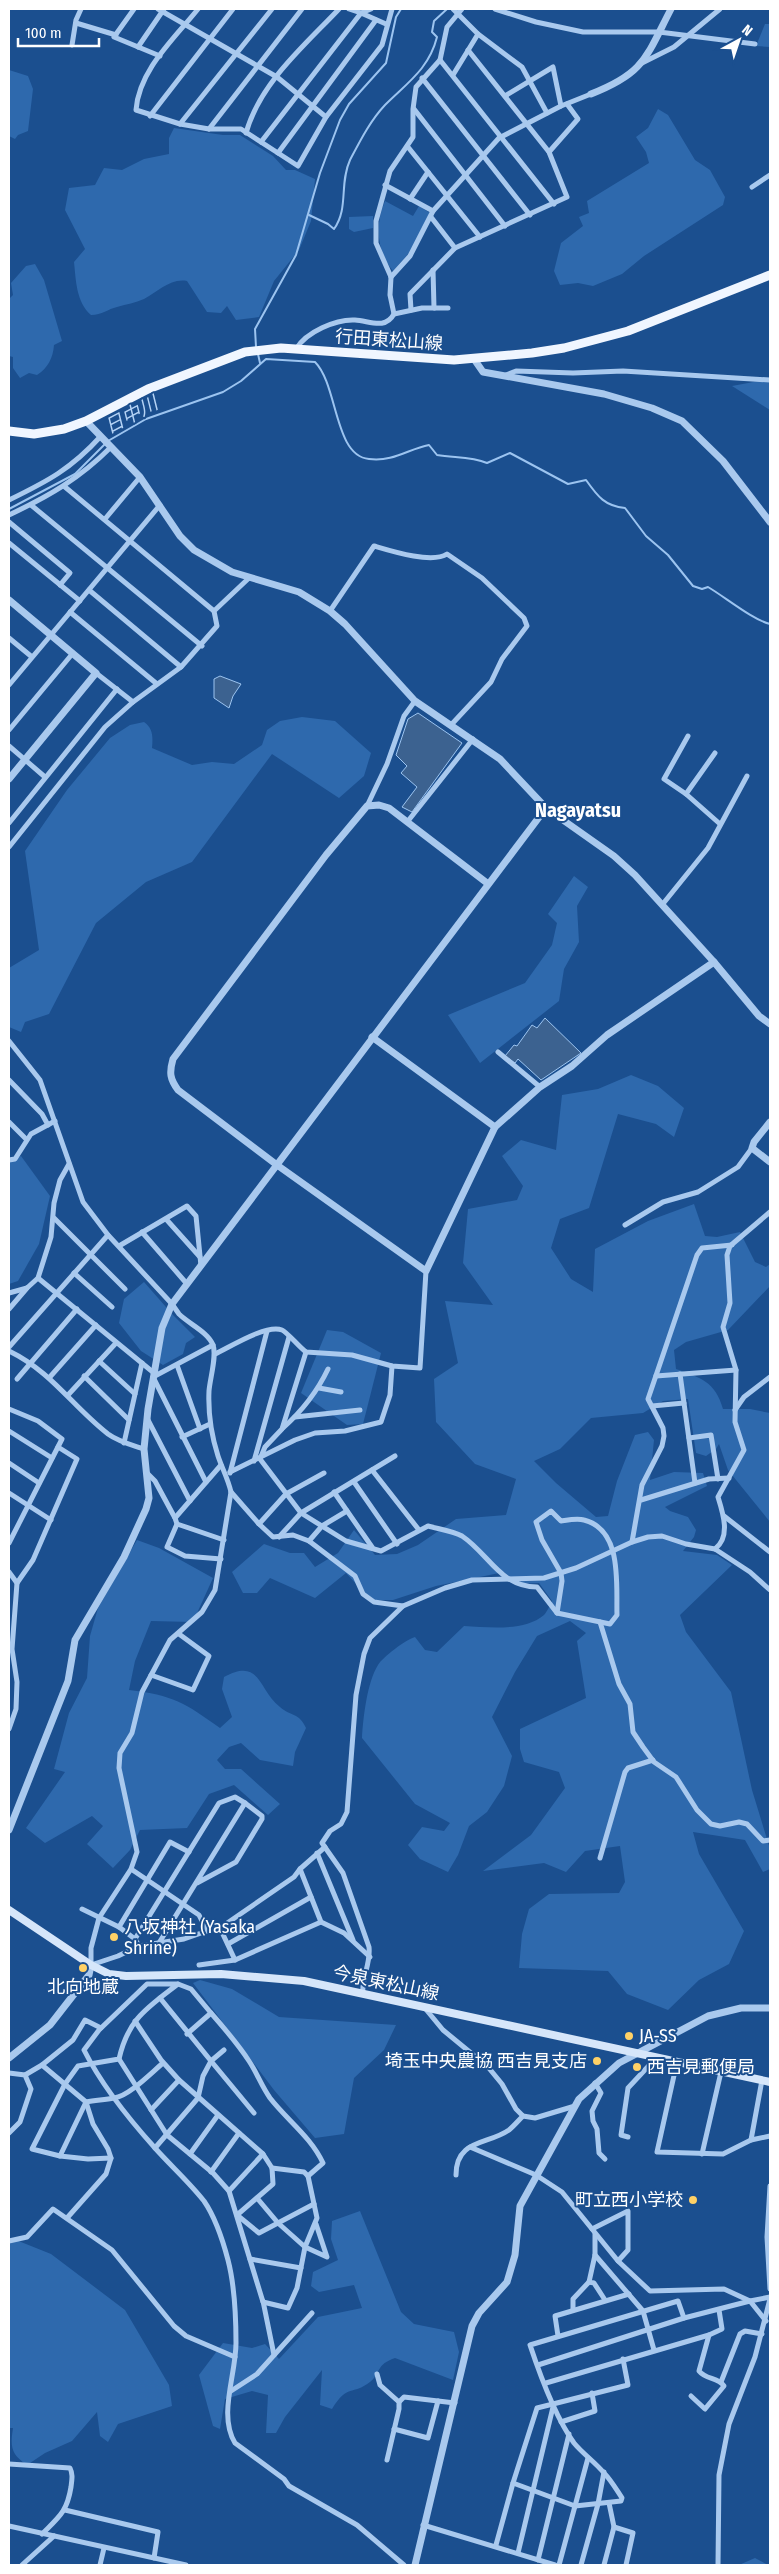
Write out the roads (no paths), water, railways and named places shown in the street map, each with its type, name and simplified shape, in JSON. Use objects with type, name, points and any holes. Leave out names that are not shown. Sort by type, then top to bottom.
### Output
[{"type":"main road","name":"行田東松山線","points":[[9,431],[26,434],[48,433],[86,420],[148,389],[231,356],[259,349],[296,349],[421,360],[474,360],[532,353],[596,340],[660,320],[770,275]]},
{"type":"main road","name":"今泉東松山線","points":[[9,1910],[91,1966],[109,1974],[221,1974],[304,1981],[422,2005],[766,2081]]},
{"type":"street","points":[[72,45],[81,9]]},
{"type":"street","points":[[116,36],[134,9]]},
{"type":"street","points":[[198,9],[147,75],[137,98],[136,110],[180,124],[209,129],[241,130],[298,166],[326,117],[382,46],[386,24],[392,9]]},
{"type":"street","points":[[150,116],[233,9]]},
{"type":"street","points":[[180,124],[272,9]]},
{"type":"street","points":[[209,129],[302,9]]},
{"type":"street","points":[[246,133],[251,115],[267,88],[339,9]]},
{"type":"street","points":[[349,9],[356,10],[361,14],[386,24]]},
{"type":"street","points":[[261,142],[361,14],[371,9]]},
{"type":"street","points":[[296,349],[307,336],[334,324],[356,320],[384,324],[390,321],[394,314],[390,295],[392,277],[375,236],[376,221],[390,171],[408,147],[414,133],[413,109],[416,88],[422,78],[440,60],[447,27],[455,11],[462,9]]},
{"type":"street","points":[[495,9],[536,22],[583,32],[659,32],[755,44]]},
{"type":"street","points":[[392,277],[410,256],[434,211],[501,136],[564,105],[619,84],[642,63],[653,46],[671,9]]},
{"type":"street","points":[[642,63],[660,56],[720,9]]},
{"type":"street","points":[[138,47],[162,10],[277,77],[326,117]]},
{"type":"street","points":[[455,11],[478,34],[522,67],[547,113]]},
{"type":"street","points":[[278,153],[376,20]]},
{"type":"street","points":[[76,23],[116,36],[114,37],[160,56]]},
{"type":"street","points":[[453,75],[478,34]]},
{"type":"street","points":[[411,310],[410,294],[455,248],[567,197],[549,152],[468,50]]},
{"type":"street","points":[[440,60],[554,204]]},
{"type":"street","points":[[505,96],[553,67],[564,105],[578,119],[549,152]]},
{"type":"street","points":[[422,78],[530,215]]},
{"type":"street","points":[[413,109],[505,226]]},
{"type":"street","points":[[408,147],[480,237]]},
{"type":"street","points":[[410,199],[428,172]]},
{"type":"street","points":[[752,187],[770,175]]},
{"type":"street","points":[[385,186],[434,211]]},
{"type":"street","points":[[430,217],[455,248]]},
{"type":"street","points":[[433,270],[434,308]]},
{"type":"street","points":[[394,314],[411,310],[448,308]]},
{"type":"street","points":[[474,360],[482,372],[604,394],[652,408],[682,421],[723,461],[770,522]]},
{"type":"street","points":[[506,376],[516,371],[573,373],[623,371],[770,380]]},
{"type":"street","points":[[86,420],[140,477],[180,536],[194,550],[232,572],[299,592],[330,611],[345,624],[415,701],[500,759],[546,808],[614,856],[714,962],[759,1016],[770,1024]]},
{"type":"street","points":[[9,500],[57,476],[79,460],[101,436]]},
{"type":"street","points":[[9,515],[65,487],[90,468],[112,447]]},
{"type":"street","points":[[105,519],[140,477]]},
{"type":"street","points":[[9,847],[105,727],[133,702],[181,667],[202,646],[218,626],[214,611],[65,487]]},
{"type":"street","points":[[31,504],[202,646]]},
{"type":"street","points":[[9,686],[160,505]]},
{"type":"street","points":[[9,522],[70,573],[60,585]]},
{"type":"street","points":[[9,542],[80,601]]},
{"type":"street","points":[[330,611],[374,546],[401,553],[440,558],[447,554],[482,578],[524,618],[527,626],[502,659],[491,682],[451,725]]},
{"type":"street","points":[[214,611],[249,578]]},
{"type":"street","points":[[89,590],[181,667]]},
{"type":"street","points":[[9,600],[133,702]]},
{"type":"street","points":[[70,612],[157,684]]},
{"type":"street","points":[[9,638],[32,657]]},
{"type":"street","points":[[9,730],[73,653]]},
{"type":"street","points":[[9,779],[96,673]]},
{"type":"street","points":[[9,674],[14,679]]},
{"type":"street","points":[[9,823],[118,689]]},
{"type":"street","points":[[415,701],[404,716],[387,764],[367,806],[326,855],[179,1051],[170,1067],[171,1080],[178,1090],[278,1165],[426,1271]]},
{"type":"street","points":[[688,736],[664,779],[686,794],[720,824]]},
{"type":"street","points":[[408,821],[473,739]]},
{"type":"street","points":[[9,746],[45,777]]},
{"type":"street","points":[[686,794],[715,753]]},
{"type":"street","points":[[662,905],[708,848],[747,776]]},
{"type":"street","points":[[367,806],[378,805],[389,808],[487,883]]},
{"type":"street","points":[[9,1830],[68,1681],[75,1640],[141,1525],[148,1498],[144,1449],[154,1375],[162,1328],[172,1304],[278,1165],[487,883],[546,808]]},
{"type":"street","points":[[215,1354],[243,1340],[268,1331],[283,1330],[306,1352],[352,1355],[392,1366],[420,1368],[426,1271],[495,1127],[540,1087],[572,1066],[607,1035],[714,962]]},
{"type":"street","points":[[372,1037],[495,1127]]},
{"type":"street","points":[[9,1043],[40,1080],[83,1202],[108,1235],[189,1324],[209,1337],[213,1344],[215,1354],[210,1388],[210,1424],[221,1465],[228,1478],[231,1492],[215,1590],[209,1603],[179,1634],[170,1640],[142,1692],[132,1734],[119,1759],[137,1844],[136,1858],[131,1869],[99,1918],[91,1948],[89,1975],[50,2025],[9,2058]]},
{"type":"street","points":[[498,1052],[540,1087]]},
{"type":"street","points":[[9,1080],[42,1114],[48,1125]]},
{"type":"street","points":[[9,1160],[15,1159],[26,1139],[55,1121]]},
{"type":"street","points":[[9,1122],[26,1139]]},
{"type":"street","points":[[625,1225],[663,1202],[698,1192],[738,1167],[770,1122]]},
{"type":"street","points":[[752,1148],[770,1162]]},
{"type":"street","points":[[9,1309],[38,1278],[54,1218],[54,1203],[60,1180],[69,1164]]},
{"type":"street","points":[[119,1246],[187,1206],[196,1216],[201,1266]]},
{"type":"street","points":[[716,1549],[722,1544],[724,1516],[718,1497],[744,1450],[735,1422],[736,1370],[722,1327],[730,1303],[727,1255],[732,1245],[770,1212]]},
{"type":"street","points":[[54,1218],[92,1253],[125,1289]]},
{"type":"street","points":[[166,1219],[200,1257]]},
{"type":"street","points":[[142,1232],[187,1284]]},
{"type":"street","points":[[108,1235],[9,1349],[31,1362],[109,1434],[124,1443],[144,1449]]},
{"type":"street","points":[[632,1542],[642,1485],[662,1446],[664,1436],[648,1399],[697,1255],[702,1248],[732,1245]]},
{"type":"street","points":[[74,1273],[112,1307]]},
{"type":"street","points":[[38,1278],[142,1363],[154,1375],[182,1437],[206,1482]]},
{"type":"street","points":[[9,1293],[27,1288]]},
{"type":"street","points":[[17,1379],[77,1309]]},
{"type":"street","points":[[49,1378],[96,1325]]},
{"type":"street","points":[[228,1478],[268,1331]]},
{"type":"street","points":[[257,1460],[289,1337]]},
{"type":"street","points":[[68,1395],[116,1343]]},
{"type":"street","points":[[154,1375],[177,1365],[213,1344]]},
{"type":"street","points":[[282,1429],[306,1352]]},
{"type":"street","points":[[99,1361],[135,1394]]},
{"type":"street","points":[[124,1443],[142,1363]]},
{"type":"street","points":[[177,1365],[200,1429]]},
{"type":"street","points":[[230,1472],[295,1440],[315,1433],[345,1431],[381,1422],[390,1395],[392,1366]]},
{"type":"street","points":[[257,1460],[265,1447],[295,1417],[319,1388],[328,1369]]},
{"type":"street","points":[[656,1376],[736,1370]]},
{"type":"street","points":[[680,1374],[695,1483]]},
{"type":"street","points":[[84,1376],[129,1420]]},
{"type":"street","points":[[734,1411],[744,1397],[770,1378]]},
{"type":"street","points":[[319,1388],[341,1392]]},
{"type":"street","points":[[652,1406],[684,1403]]},
{"type":"street","points":[[9,1409],[38,1421],[62,1439],[9,1543]]},
{"type":"street","points":[[295,1417],[360,1410]]},
{"type":"street","points":[[148,1420],[190,1501]]},
{"type":"street","points":[[182,1437],[210,1424]]},
{"type":"street","points":[[9,1431],[52,1458]]},
{"type":"street","points":[[689,1438],[711,1435],[718,1478]]},
{"type":"street","points":[[9,1729],[16,1709],[17,1691],[12,1649],[17,1583],[33,1560],[77,1459],[58,1447]]},
{"type":"street","points":[[279,1537],[301,1513],[395,1456]]},
{"type":"street","points":[[257,1460],[301,1513],[346,1540],[381,1551],[428,1526],[461,1536],[480,1552],[493,1569],[524,1587],[537,1587],[557,1613],[610,1624],[617,1619],[615,1551],[594,1524],[583,1519],[561,1521],[550,1511],[536,1522],[542,1540],[561,1573],[562,1581],[557,1613]]},
{"type":"street","points":[[9,1463],[39,1482]]},
{"type":"street","points":[[175,1518],[221,1465]]},
{"type":"street","points":[[372,1470],[419,1530]]},
{"type":"street","points":[[146,1472],[155,1481],[177,1524],[166,1547],[185,1556],[221,1560]]},
{"type":"street","points":[[259,1524],[286,1494],[324,1473]]},
{"type":"street","points":[[640,1500],[695,1483],[718,1478],[729,1478]]},
{"type":"street","points":[[354,1482],[397,1544]]},
{"type":"street","points":[[231,1492],[273,1537],[293,1535],[308,1541],[356,1576],[363,1594],[374,1602],[403,1606]]},
{"type":"street","points":[[334,1492],[372,1548]]},
{"type":"street","points":[[9,1493],[51,1520]]},
{"type":"street","points":[[308,1541],[322,1526],[347,1511]]},
{"type":"street","points":[[724,1516],[770,1552]]},
{"type":"street","points":[[177,1524],[224,1540]]},
{"type":"street","points":[[363,1994],[362,1983],[370,1957],[362,1924],[343,1873],[330,1852],[324,1847],[323,1840],[330,1831],[341,1824],[347,1812],[354,1715],[364,1654],[370,1638],[403,1606],[445,1588],[472,1580],[544,1578],[561,1573],[648,1537],[662,1536],[686,1544],[716,1549],[750,1572],[770,1590]]},
{"type":"street","points":[[9,1572],[17,1583]]},
{"type":"street","points":[[9,1613],[13,1619]]},
{"type":"street","points":[[600,1622],[619,1684],[630,1704],[633,1732],[653,1760],[676,1777],[697,1810],[711,1824],[720,1826],[739,1822],[746,1824],[763,1841],[770,1840]]},
{"type":"street","points":[[151,1676],[193,1690],[209,1656],[179,1634]]},
{"type":"street","points":[[600,1858],[625,1772],[628,1768],[653,1760]]},
{"type":"street","points":[[135,1939],[219,1803],[236,1797],[262,1816],[236,1862],[197,1883]]},
{"type":"street","points":[[159,1943],[246,1803]]},
{"type":"street","points":[[119,1927],[170,1842],[189,1852]]},
{"type":"street","points":[[91,1966],[139,1946],[184,1939],[220,1928],[294,1877],[324,1847]]},
{"type":"street","points":[[317,1853],[354,1943]]},
{"type":"street","points":[[131,1869],[199,1914],[207,1931]]},
{"type":"street","points":[[300,1869],[321,1922],[344,1934],[370,1957]]},
{"type":"street","points":[[228,1944],[311,1897]]},
{"type":"street","points":[[82,1909],[119,1927],[135,1939],[139,1946]]},
{"type":"street","points":[[199,1965],[235,1960],[321,1922]]},
{"type":"street","points":[[220,1928],[235,1960]]},
{"type":"street","points":[[143,1975],[147,1984]]},
{"type":"street","points":[[308,2176],[323,2163],[319,2154],[307,2137],[291,2122],[269,2096],[248,2060],[191,1989],[178,1984],[147,1984],[101,2028],[84,2050],[113,2099],[204,2202],[216,2225],[228,2261],[234,2296],[235,2357],[228,2428],[236,2443],[284,2479],[289,2486],[357,2526],[402,2565]]},
{"type":"street","points":[[178,1984],[147,2006],[135,2021],[124,2038],[119,2059],[166,2135],[211,2172],[229,2191],[262,2300],[274,2356]]},
{"type":"street","points":[[160,1998],[187,2034],[254,2113]]},
{"type":"street","points":[[422,2005],[443,2030],[488,2066],[502,2084],[516,2109],[523,2116],[535,2118],[575,2106]]},
{"type":"street","points":[[415,2565],[423,2524],[455,2403],[472,2326],[479,2313],[507,2282],[512,2268],[520,2206],[578,2099],[619,2063],[708,2016],[741,2008],[770,2008]]},
{"type":"street","points":[[187,2034],[211,2014]]},
{"type":"street","points":[[9,2073],[25,2075],[42,2064],[73,2040],[85,2020],[101,2028]]},
{"type":"street","points":[[135,2021],[163,2063],[198,2098],[262,2154],[272,2168],[273,2184],[237,2215]]},
{"type":"street","points":[[155,2148],[198,2098],[205,2071],[211,2062],[224,2050]]},
{"type":"street","points":[[628,2138],[621,2135],[628,2088],[656,2058]]},
{"type":"street","points":[[111,2158],[88,2159],[60,2156],[32,2149],[65,2084],[78,2066],[90,2062],[119,2059]]},
{"type":"street","points":[[677,2062],[657,2152],[724,2154],[751,2140],[770,2136]]},
{"type":"street","points":[[86,2102],[104,2098],[113,2099],[125,2094],[163,2063]]},
{"type":"street","points":[[42,2064],[86,2102],[93,2124],[108,2149],[111,2158],[106,2174],[67,2218]]},
{"type":"street","points":[[702,2154],[721,2072]]},
{"type":"street","points":[[9,2133],[20,2122],[30,2089],[25,2075]]},
{"type":"street","points":[[151,2110],[179,2080]]},
{"type":"street","points":[[751,2140],[766,2081]]},
{"type":"street","points":[[595,2083],[600,2093],[592,2111],[592,2121],[597,2129],[599,2153],[605,2159]]},
{"type":"street","points":[[60,2156],[86,2102]]},
{"type":"street","points":[[190,2154],[218,2115]]},
{"type":"street","points":[[456,2175],[459,2157],[470,2147],[508,2131],[523,2116]]},
{"type":"street","points":[[211,2172],[239,2133]]},
{"type":"street","points":[[470,2147],[536,2175],[562,2192],[618,2261],[650,2291],[724,2289],[750,2300],[766,2321]]},
{"type":"street","points":[[229,2191],[262,2154]]},
{"type":"street","points":[[257,2198],[278,2223],[305,2247],[327,2257],[316,2224],[308,2176],[304,2172],[272,2168]]},
{"type":"street","points":[[770,2186],[767,2237],[770,2289]]},
{"type":"street","points":[[237,2215],[259,2233],[314,2204]]},
{"type":"street","points":[[9,2241],[27,2238],[53,2209],[112,2250],[174,2326],[186,2336],[235,2357]]},
{"type":"street","points":[[593,2231],[628,2211],[628,2250],[618,2261]]},
{"type":"street","points":[[262,2300],[288,2308],[297,2288],[305,2247],[316,2224]]},
{"type":"street","points":[[573,2310],[572,2299],[589,2282],[594,2255],[593,2231]]},
{"type":"street","points":[[594,2255],[642,2311],[654,2350]]},
{"type":"street","points":[[250,2258],[301,2268]]},
{"type":"street","points":[[589,2282],[594,2283],[605,2300]]},
{"type":"street","points":[[558,2336],[555,2316],[629,2294]]},
{"type":"street","points":[[538,2365],[684,2318],[720,2310],[750,2300],[770,2298],[762,2334],[729,2424],[719,2475],[718,2565]]},
{"type":"street","points":[[513,2483],[575,2506],[609,2504],[622,2501],[622,2498],[604,2472],[588,2458],[561,2422],[530,2345],[678,2301],[684,2318]]},
{"type":"street","points":[[546,2383],[709,2335],[722,2329],[720,2310]]},
{"type":"street","points":[[231,2390],[257,2374],[312,2313]]},
{"type":"street","points":[[691,2396],[705,2409],[724,2386],[721,2382],[740,2334],[745,2331],[762,2334]]},
{"type":"street","points":[[709,2335],[699,2371],[703,2377],[721,2382]]},
{"type":"street","points":[[496,2545],[537,2408],[628,2385],[623,2359]]},
{"type":"street","points":[[377,2374],[380,2385],[398,2402]]},
{"type":"street","points":[[561,2422],[595,2411],[592,2393]]},
{"type":"street","points":[[387,2460],[398,2402],[404,2397],[455,2403]]},
{"type":"street","points":[[394,2429],[428,2438],[438,2401]]},
{"type":"street","points":[[518,2553],[553,2404]]},
{"type":"street","points":[[538,2560],[569,2434]]},
{"type":"street","points":[[559,2565],[588,2458]]},
{"type":"street","points":[[9,2464],[70,2468],[72,2473],[68,2504],[65,2510],[42,2534]]},
{"type":"street","points":[[582,2565],[598,2504],[604,2472]]},
{"type":"street","points":[[604,2565],[614,2527],[609,2504]]},
{"type":"street","points":[[65,2510],[158,2532],[154,2558]]},
{"type":"street","points":[[423,2524],[496,2545],[555,2565]]},
{"type":"street","points":[[9,2526],[186,2565]]},
{"type":"street","points":[[614,2527],[633,2533],[626,2565]]},
{"type":"street","points":[[22,2565],[54,2536]]},
{"type":"street","points":[[100,2565],[104,2548]]},
{"type":"waterway","points":[[256,347],[255,329],[296,255],[320,173],[340,120],[349,104],[386,63],[396,17],[401,9]]},
{"type":"waterway","points":[[309,215],[334,229],[341,213],[345,178],[350,160],[380,111],[416,75],[429,58],[437,37],[432,32],[434,21],[447,9]]},
{"type":"waterway","points":[[258,354],[260,363]]},
{"type":"waterway","points":[[108,441],[146,419],[223,392],[241,381],[266,359],[315,362],[328,386],[337,418],[349,446],[358,455],[369,459],[386,459],[429,445],[437,455],[469,458],[487,463],[510,453],[568,484],[586,480],[602,500],[625,508],[646,536],[668,555],[693,586],[702,589],[708,587],[747,613],[770,624]]},
{"type":"waterway","name":"日中川","points":[[9,509],[75,474],[105,444]]},
{"type":"place","name":"八坂神社 (Yasaka Shrine)","points":[[114,1937]]},
{"type":"place","name":"北向地蔵","points":[[83,1968]]},
{"type":"place","name":"JA-SS","points":[[629,2036]]},
{"type":"place","name":"埼玉中央農協 西吉見支店","points":[[597,2061]]},
{"type":"place","name":"西吉見郵便局","points":[[637,2067]]},
{"type":"place","name":"町立西小学校","points":[[693,2200]]},
{"type":"district","name":"Nagayatsu","points":[[578,810]]}]
